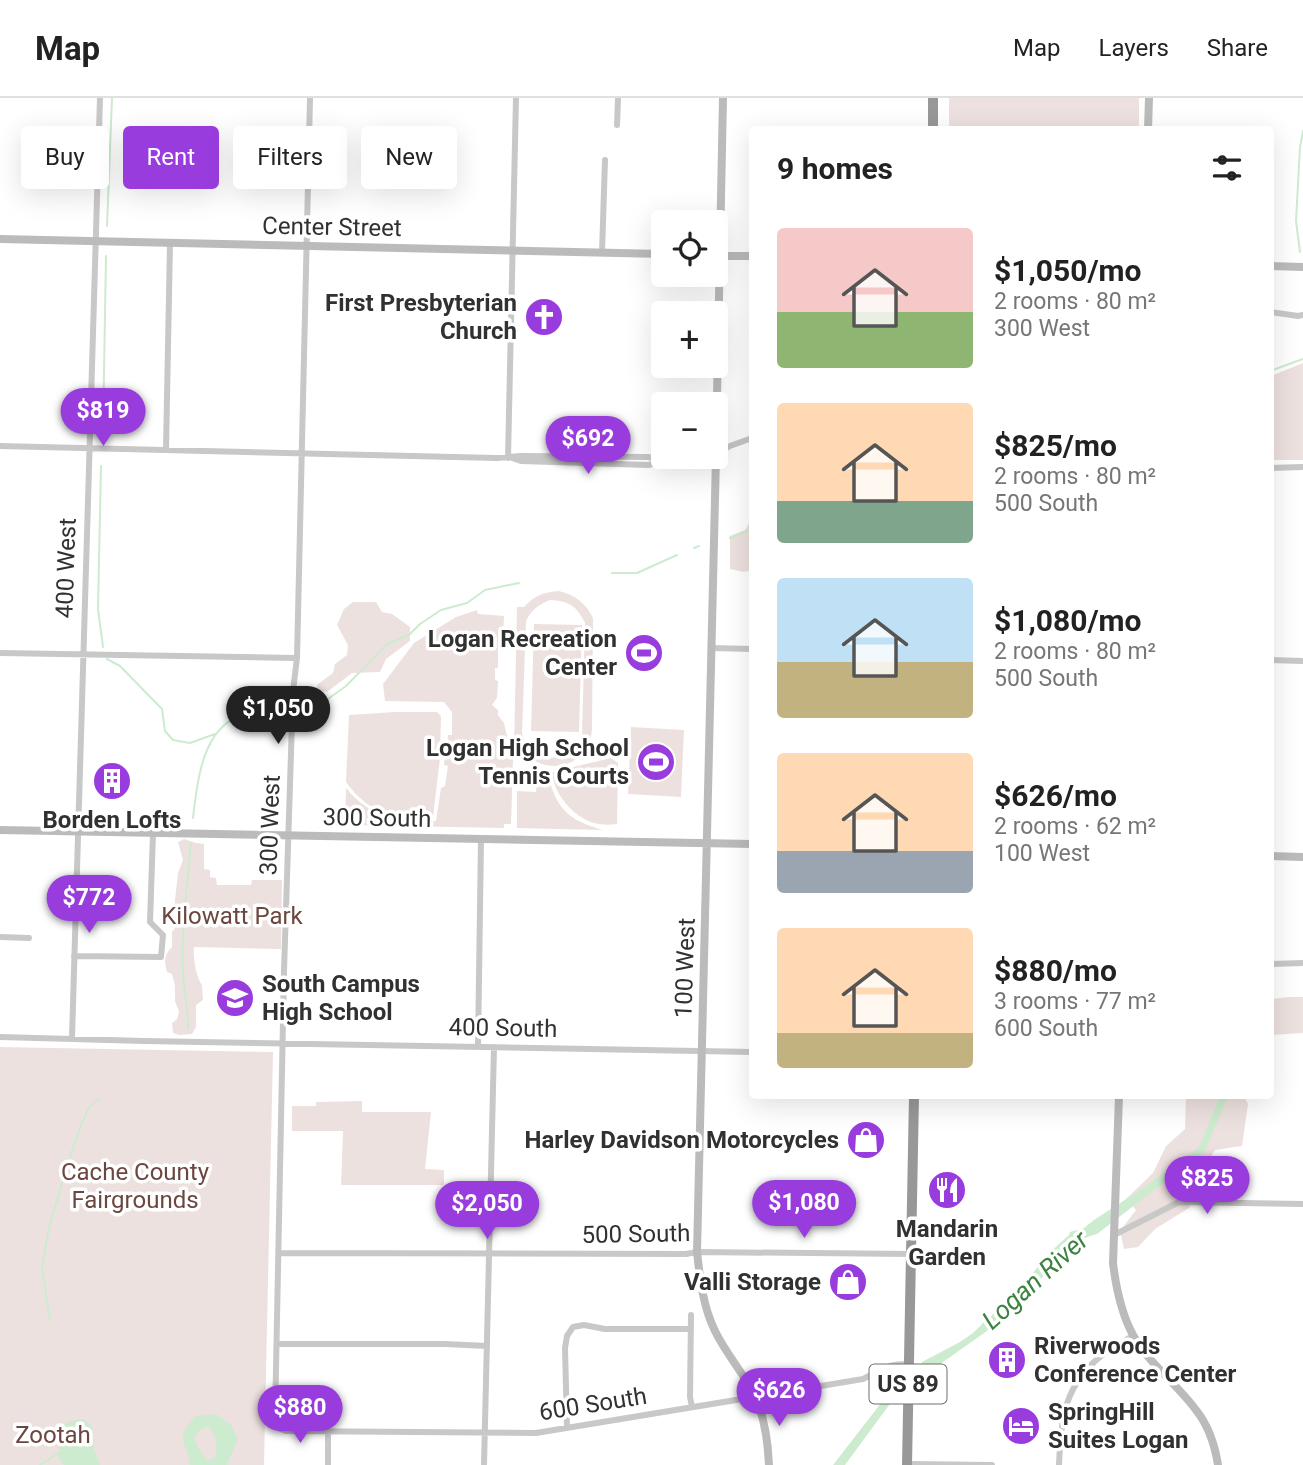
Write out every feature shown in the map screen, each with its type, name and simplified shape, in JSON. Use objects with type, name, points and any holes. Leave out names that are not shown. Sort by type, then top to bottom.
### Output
[{"type":"highway","points":[[933,98],[933,126]]},
{"type":"highway","name":"US 89","points":[[907,1464],[914,1099]]},
{"type":"street","name":"400 West","points":[[72,1038],[100,98]]},
{"type":"street","name":"300 West","points":[[278,1428],[275,1418],[288,836],[293,691],[297,658],[310,98]]},
{"type":"street","points":[[509,458],[516,98]]},
{"type":"street","points":[[617,125],[618,98]]},
{"type":"street","points":[[719,210],[723,98]]},
{"type":"street","points":[[1149,98],[1149,126]]},
{"type":"street","points":[[602,253],[605,160]]},
{"type":"street","name":"Center Street","points":[[0,239],[651,254]]},
{"type":"street","points":[[166,450],[170,243]]},
{"type":"street","points":[[728,256],[749,256]]},
{"type":"street","points":[[1274,266],[1303,267]]},
{"type":"street","points":[[717,392],[718,287]]},
{"type":"street","points":[[1274,313],[1303,315]]},
{"type":"street","points":[[728,447],[749,439]]},
{"type":"street","points":[[0,446],[509,458],[651,458]]},
{"type":"street","points":[[1274,468],[1303,467]]},
{"type":"street","name":"100 West","points":[[716,469],[699,1272],[707,1313],[715,1332],[755,1397],[766,1436],[769,1465]]},
{"type":"street","points":[[712,648],[749,649]]},
{"type":"street","points":[[0,653],[297,658]]},
{"type":"street","points":[[1274,660],[1303,661]]},
{"type":"street","name":"300 South","points":[[0,830],[749,844]]},
{"type":"street","points":[[74,956],[162,957],[163,935],[150,922],[153,833]]},
{"type":"street","points":[[478,1047],[481,839]]},
{"type":"street","points":[[1274,856],[1303,857]]},
{"type":"street","points":[[0,937],[29,937]]},
{"type":"street","points":[[1274,964],[1303,963]]},
{"type":"street","name":"400 South","points":[[0,1037],[749,1052]]},
{"type":"street","points":[[484,1465],[494,1047]]},
{"type":"street","points":[[1119,1099],[1113,1263],[1122,1310],[1133,1335],[1144,1351],[1197,1411],[1212,1440],[1218,1465]]},
{"type":"street","points":[[1114,1235],[1179,1202],[1303,1204]]},
{"type":"street","name":"500 South","points":[[279,1253],[911,1254]]},
{"type":"street","points":[[691,1315],[692,1407]]},
{"type":"street","points":[[567,1428],[565,1348],[567,1336],[573,1327],[584,1325],[605,1329],[691,1329]]},
{"type":"street","points":[[1059,1465],[1060,1428],[1068,1398],[1075,1385],[1091,1365],[1133,1335]]},
{"type":"street","points":[[277,1344],[487,1346]]},
{"type":"street","name":"600 South","points":[[278,1428],[286,1431],[328,1432],[536,1433],[863,1379],[884,1366],[909,1364]]},
{"type":"street","points":[[328,1432],[328,1465]]},
{"type":"street","points":[[907,1464],[992,1465]]},
{"type":"green space","points":[[949,98],[1139,98],[1139,126],[949,126]]},
{"type":"green space","points":[[1303,363],[1303,460],[1274,460],[1274,375]]},
{"type":"green space","points":[[749,524],[749,571],[744,572],[730,569],[730,536],[745,530]]},
{"type":"green space","points":[[559,591],[575,597],[593,618],[592,730],[589,743],[583,753],[574,760],[553,766],[531,759],[521,750],[514,750],[517,607],[524,607],[539,595]],"holes":[[[550,600],[572,606],[585,623],[582,735],[572,750],[548,758],[533,751],[526,744],[522,733],[526,621],[539,606]]]},
{"type":"green space","points":[[353,602],[376,602],[382,612],[392,614],[410,627],[410,641],[386,659],[380,672],[352,673],[327,692],[316,690],[318,684],[333,673],[335,664],[347,655],[348,645],[337,625],[344,609]]},
{"type":"green space","points":[[477,610],[478,614],[504,616],[503,638],[498,639],[498,668],[495,668],[495,680],[498,681],[497,698],[492,705],[498,710],[504,723],[513,761],[511,824],[504,824],[504,828],[345,825],[346,788],[366,806],[386,817],[409,821],[436,821],[441,788],[445,786],[448,766],[444,765],[445,745],[448,735],[452,735],[452,712],[444,702],[385,701],[383,684],[414,643],[456,617]]},
{"type":"green space","points":[[534,624],[582,625],[579,732],[531,731]]},
{"type":"green space","points":[[437,712],[441,716],[440,758],[433,817],[407,817],[374,808],[364,802],[346,782],[349,715]]},
{"type":"green space","name":"Logan High School Tennis Courts","points":[[631,727],[684,730],[681,797],[628,794]]},
{"type":"green space","points":[[611,758],[618,763],[617,824],[594,823],[572,810],[560,796],[552,772]]},
{"type":"green space","points":[[537,781],[550,782],[558,801],[569,814],[603,830],[517,828],[517,791],[536,792]]},
{"type":"green space","name":"Kilowatt Park","points":[[184,839],[204,844],[204,869],[210,870],[210,877],[216,878],[217,885],[251,885],[252,880],[282,880],[281,949],[194,947],[195,967],[202,985],[203,1000],[196,1005],[196,1027],[192,1034],[179,1035],[173,1033],[172,1023],[179,1012],[172,974],[167,972],[165,961],[172,947],[172,932],[178,924],[178,914],[174,909],[178,873],[183,860],[178,842]]},
{"type":"green space","points":[[1303,997],[1303,1033],[1274,1035],[1274,999]]},
{"type":"green space","name":"Cache County Fairgrounds","points":[[0,1047],[273,1052],[264,1465],[0,1465]]},
{"type":"green space","points":[[1186,1099],[1246,1099],[1248,1104],[1242,1146],[1215,1150],[1203,1169],[1189,1208],[1155,1229],[1138,1247],[1124,1249],[1120,1231],[1136,1210],[1126,1199],[1153,1173],[1166,1146],[1185,1129]]},
{"type":"green space","points":[[362,1101],[362,1112],[431,1112],[425,1169],[444,1170],[444,1185],[341,1185],[343,1131],[292,1131],[292,1106],[316,1106],[316,1102]]},
{"type":"water","name":"Logan River","points":[[1219,1099],[1227,1099],[1205,1151],[1097,1234],[1068,1248],[1033,1286],[1027,1288],[1025,1295],[1008,1316],[922,1377],[922,1362],[960,1342],[1002,1308],[1020,1284],[1070,1232],[1084,1228],[1199,1147]]},
{"type":"water","points":[[895,1385],[895,1397],[845,1465],[833,1465]]},
{"type":"water","points":[[216,1414],[231,1425],[238,1439],[227,1465],[190,1465],[183,1436],[195,1416]],"holes":[[[208,1426],[216,1441],[216,1454],[215,1458],[207,1460],[194,1437]]]},
{"type":"water","points":[[83,1419],[92,1426],[94,1449],[100,1465],[64,1465],[59,1459],[59,1446],[52,1434],[66,1424]]},
{"type":"waterway","points":[[107,226],[112,98]]},
{"type":"waterway","points":[[1300,252],[1296,221],[1303,131]]},
{"type":"waterway","points":[[103,430],[106,256]]},
{"type":"waterway","points":[[1274,370],[1303,359]]},
{"type":"waterway","points":[[101,466],[98,609],[103,647]]},
{"type":"waterway","points":[[730,538],[749,530]]},
{"type":"waterway","points":[[694,548],[699,546]]},
{"type":"waterway","points":[[612,573],[637,573],[677,555]]},
{"type":"waterway","points":[[303,709],[328,699],[346,686],[386,645],[410,634],[441,610],[467,603],[485,590],[519,583]]},
{"type":"waterway","points":[[107,659],[120,666],[162,709],[165,731],[173,740],[190,743],[215,734]]},
{"type":"waterway","points":[[193,818],[204,758],[218,732],[242,715],[280,709]]},
{"type":"waterway","points":[[188,1028],[183,940],[191,844]]},
{"type":"waterway","points":[[50,1321],[42,1268],[49,1228],[81,1125],[89,1107],[100,1099]]},
{"type":"waterway","points":[[40,1465],[60,1452]]},
{"type":"place","name":"First Presbyterian Church","points":[[544,317]]},
{"type":"place","name":"Logan Recreation Center","points":[[644,653]]},
{"type":"place","name":"Logan High School Tennis Courts","points":[[656,762]]},
{"type":"place","name":"Borden Lofts","points":[[112,781]]},
{"type":"place","name":"South Campus High School","points":[[235,998]]},
{"type":"place","name":"Harley Davidson Motorcycles","points":[[866,1140]]},
{"type":"place","name":"Mandarin Garden","points":[[947,1190]]},
{"type":"place","name":"Valli Storage","points":[[848,1282]]},
{"type":"place","name":"Riverwoods Conference Center","points":[[1007,1360]]},
{"type":"place","name":"SpringHill Suites Logan","points":[[1021,1426]]},
{"type":"park label","name":"Zootah","points":[[53,1435]]}]
